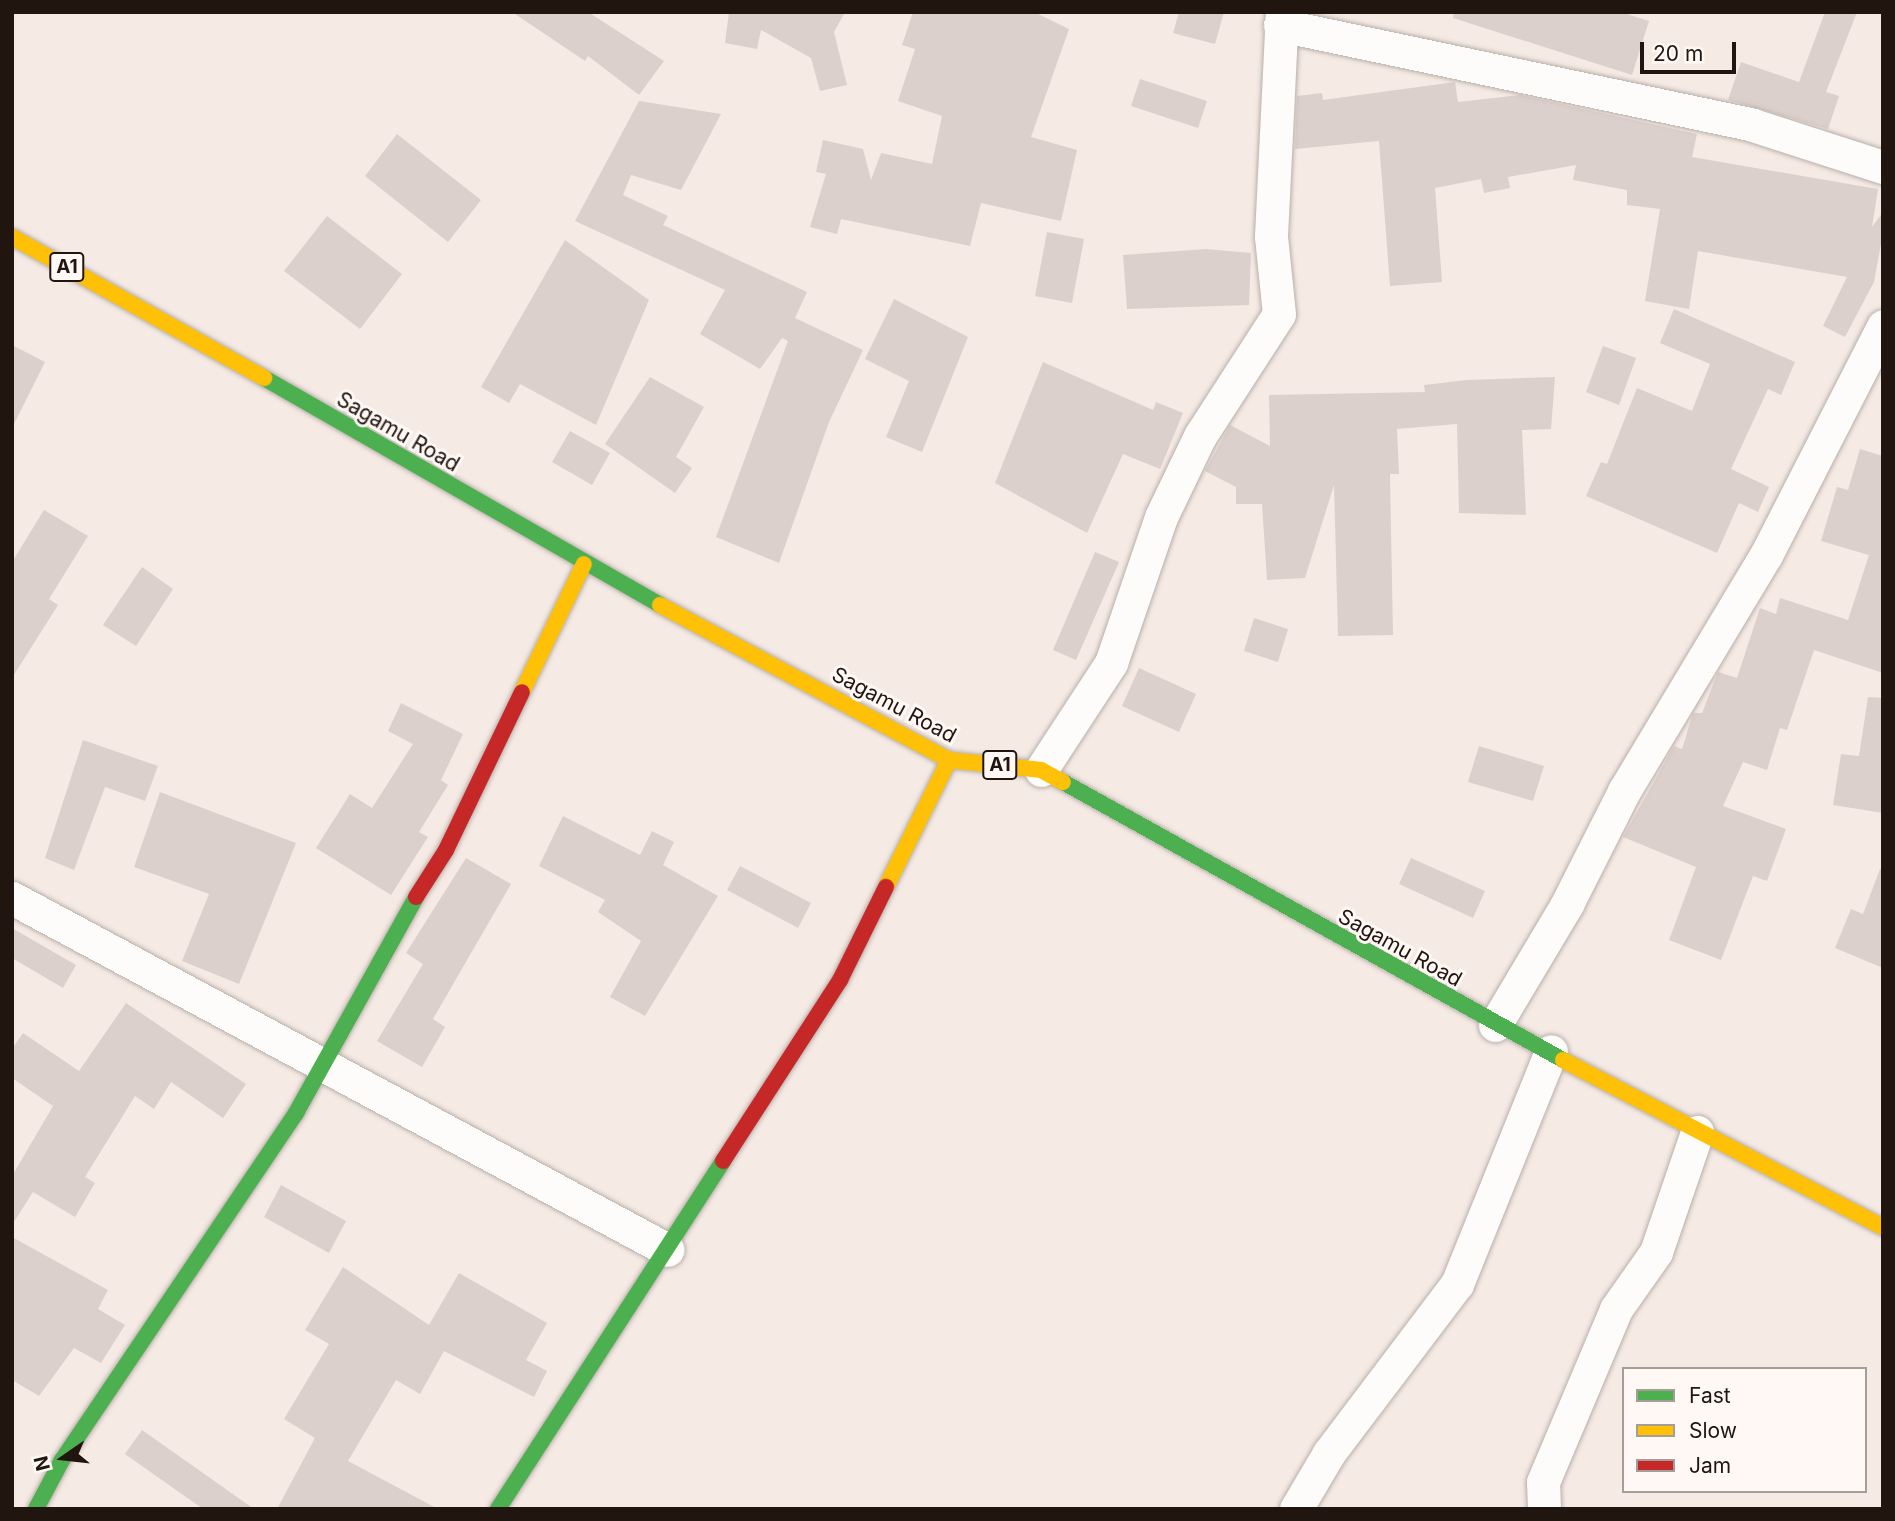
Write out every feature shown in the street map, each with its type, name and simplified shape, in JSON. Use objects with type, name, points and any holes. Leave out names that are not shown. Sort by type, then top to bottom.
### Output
[{"type":"main road","name":"Sagamu Road","points":[[12,237],[123,296],[584,564],[949,760],[1041,770],[1495,1025],[1551,1051],[1697,1132],[1883,1227]]},
{"type":"main road","points":[[36,1509],[62,1460],[296,1113],[385,945],[446,850],[584,564]]},
{"type":"main road","points":[[498,1509],[668,1250],[839,980],[949,760]]},
{"type":"street","points":[[1041,770],[1111,663],[1161,517],[1200,436],[1279,314],[1272,236],[1281,19],[1752,125],[1883,167]]},
{"type":"street","points":[[1495,1025],[1567,904],[1624,791],[1766,555],[1883,326]]},
{"type":"street","points":[[12,898],[135,960],[303,1059],[322,1062],[668,1250]]},
{"type":"street","points":[[1296,1509],[1329,1453],[1457,1284],[1551,1051]]},
{"type":"street","points":[[1544,1509],[1543,1482],[1616,1309],[1656,1252],[1697,1132]]},
{"type":"building","points":[[512,12],[588,12],[664,61],[639,95],[588,56],[585,61]]},
{"type":"building","points":[[729,12],[845,12],[834,32],[847,85],[820,91],[811,58],[761,30],[757,49],[725,43]]},
{"type":"building","points":[[913,12],[1034,12],[1069,29],[1031,137],[1077,150],[1061,221],[981,203],[970,246],[841,219],[837,234],[810,227],[826,174],[816,172],[823,140],[863,149],[871,180],[881,153],[932,164],[942,116],[898,101],[915,49],[902,45]]},
{"type":"building","points":[[1179,12],[1224,12],[1215,44],[1173,33]]},
{"type":"building","points":[[1454,12],[1621,12],[1649,21],[1632,75],[1453,18]]},
{"type":"building","points":[[1825,12],[1857,12],[1826,92],[1839,96],[1828,129],[1728,100],[1741,62],[1799,82]]},
{"type":"building","points":[[1140,79],[1207,101],[1198,128],[1131,106]]},
{"type":"building","points":[[1455,82],[1458,102],[1520,95],[1697,134],[1692,157],[1878,189],[1872,227],[1883,212],[1883,233],[1874,282],[1845,337],[1823,326],[1847,277],[1698,251],[1689,309],[1645,301],[1660,209],[1627,205],[1627,190],[1573,180],[1576,165],[1508,177],[1510,188],[1484,193],[1481,179],[1435,188],[1442,282],[1390,286],[1379,141],[1295,149],[1297,96],[1322,93],[1323,100]]},
{"type":"building","points":[[639,101],[721,114],[681,190],[631,175],[623,195],[668,216],[663,225],[807,292],[795,318],[863,350],[829,422],[779,563],[716,537],[788,341],[782,338],[760,369],[700,334],[725,290],[575,221]]},
{"type":"building","points":[[397,134],[481,200],[448,242],[365,176]]},
{"type":"building","points":[[327,216],[402,274],[360,329],[284,271]]},
{"type":"building","points":[[1047,232],[1084,239],[1072,303],[1035,296]]},
{"type":"building","points":[[565,240],[649,300],[596,425],[520,384],[509,403],[481,387]]},
{"type":"building","points":[[1206,249],[1251,253],[1249,305],[1127,309],[1123,255]]},
{"type":"building","points":[[894,299],[968,337],[922,452],[886,437],[909,381],[865,359]]},
{"type":"building","points":[[1674,309],[1795,362],[1781,395],[1768,389],[1731,469],[1769,487],[1758,512],[1739,503],[1717,553],[1586,496],[1601,462],[1607,464],[1637,388],[1692,411],[1710,364],[1660,343]]},
{"type":"building","points":[[12,345],[45,362],[12,428]]},
{"type":"building","points":[[1603,346],[1636,358],[1619,405],[1586,392]]},
{"type":"building","points":[[1043,362],[1153,410],[1156,402],[1183,413],[1160,469],[1123,454],[1087,533],[995,483]]},
{"type":"building","points":[[650,377],[704,407],[676,457],[692,468],[675,493],[605,444]]},
{"type":"building","points":[[1555,377],[1551,429],[1522,430],[1526,515],[1459,513],[1457,424],[1397,429],[1399,474],[1390,474],[1393,635],[1338,636],[1334,485],[1305,578],[1267,580],[1262,504],[1236,504],[1236,487],[1205,471],[1230,425],[1270,446],[1269,395],[1425,392],[1424,385],[1467,380]]},
{"type":"building","points":[[570,431],[610,453],[592,485],[552,462]]},
{"type":"building","points":[[1860,449],[1883,456],[1883,673],[1814,650],[1787,730],[1780,728],[1767,770],[1743,762],[1723,806],[1786,829],[1767,881],[1753,876],[1721,960],[1669,940],[1696,867],[1623,837],[1674,746],[1682,749],[1693,713],[1702,713],[1718,672],[1737,678],[1760,608],[1776,614],[1780,598],[1848,620],[1869,555],[1821,541],[1837,487],[1848,490]]},
{"type":"building","points":[[44,510],[88,536],[49,599],[58,605],[12,678],[12,562]]},
{"type":"building","points":[[1095,552],[1119,562],[1076,660],[1053,650]]},
{"type":"building","points":[[142,567],[173,589],[136,646],[103,625]]},
{"type":"building","points":[[1254,618],[1288,629],[1278,662],[1244,651]]},
{"type":"building","points":[[1139,668],[1196,694],[1179,732],[1122,706]]},
{"type":"building","points":[[1868,697],[1883,698],[1883,813],[1833,805],[1841,754],[1859,756]]},
{"type":"building","points":[[401,703],[463,734],[441,780],[448,785],[419,832],[428,837],[391,895],[316,848],[350,794],[372,808],[413,744],[388,731]]},
{"type":"building","points":[[83,740],[158,766],[145,801],[105,787],[74,870],[45,858]]},
{"type":"building","points":[[1479,746],[1544,766],[1533,801],[1468,782]]},
{"type":"building","points":[[160,792],[296,843],[239,984],[182,961],[209,894],[134,867]]},
{"type":"building","points":[[563,816],[640,855],[652,831],[674,842],[663,865],[718,896],[645,1016],[610,997],[641,941],[598,912],[605,900],[539,866]]},
{"type":"building","points":[[466,858],[511,884],[433,1019],[445,1027],[422,1067],[377,1041],[423,964],[406,953]]},
{"type":"building","points":[[1411,858],[1485,891],[1473,918],[1399,884]]},
{"type":"building","points":[[740,866],[811,903],[798,928],[727,890]]},
{"type":"building","points":[[1880,869],[1883,870],[1883,968],[1835,948],[1851,909],[1863,914]]},
{"type":"building","points":[[12,928],[76,965],[63,988],[12,958]]},
{"type":"building","points":[[126,1003],[246,1084],[223,1118],[171,1082],[154,1109],[135,1096],[85,1177],[95,1183],[75,1217],[33,1192],[12,1225],[12,1176],[53,1106],[12,1078],[12,1049],[23,1033],[79,1071]]},
{"type":"building","points":[[281,1185],[346,1221],[329,1253],[264,1217]]},
{"type":"building","points":[[12,1237],[108,1290],[98,1309],[125,1325],[101,1363],[74,1348],[39,1396],[12,1380]]},
{"type":"building","points":[[343,1267],[429,1325],[459,1273],[547,1323],[526,1360],[547,1371],[534,1397],[444,1351],[420,1394],[396,1380],[348,1461],[438,1509],[277,1509],[315,1438],[284,1419],[329,1344],[305,1330]]},
{"type":"building","points":[[142,1430],[254,1509],[203,1509],[125,1454]]},
{"type":"traffic: fast","points":[[264,378],[660,605]]},
{"type":"traffic: fast","points":[[1063,782],[1563,1060]]},
{"type":"traffic: fast","points":[[36,1509],[62,1460],[296,1113],[416,897]]},
{"type":"traffic: fast","points":[[498,1509],[723,1161]]},
{"type":"traffic: slow","points":[[12,237],[264,378]]},
{"type":"traffic: slow","points":[[522,692],[584,564]]},
{"type":"traffic: slow","points":[[660,605],[949,760],[1041,770],[1063,782]]},
{"type":"traffic: slow","points":[[886,887],[949,760]]},
{"type":"traffic: slow","points":[[1563,1060],[1883,1227]]},
{"type":"traffic: jam","points":[[416,897],[446,850],[522,692]]},
{"type":"traffic: jam","points":[[723,1161],[840,980],[886,887]]}]
